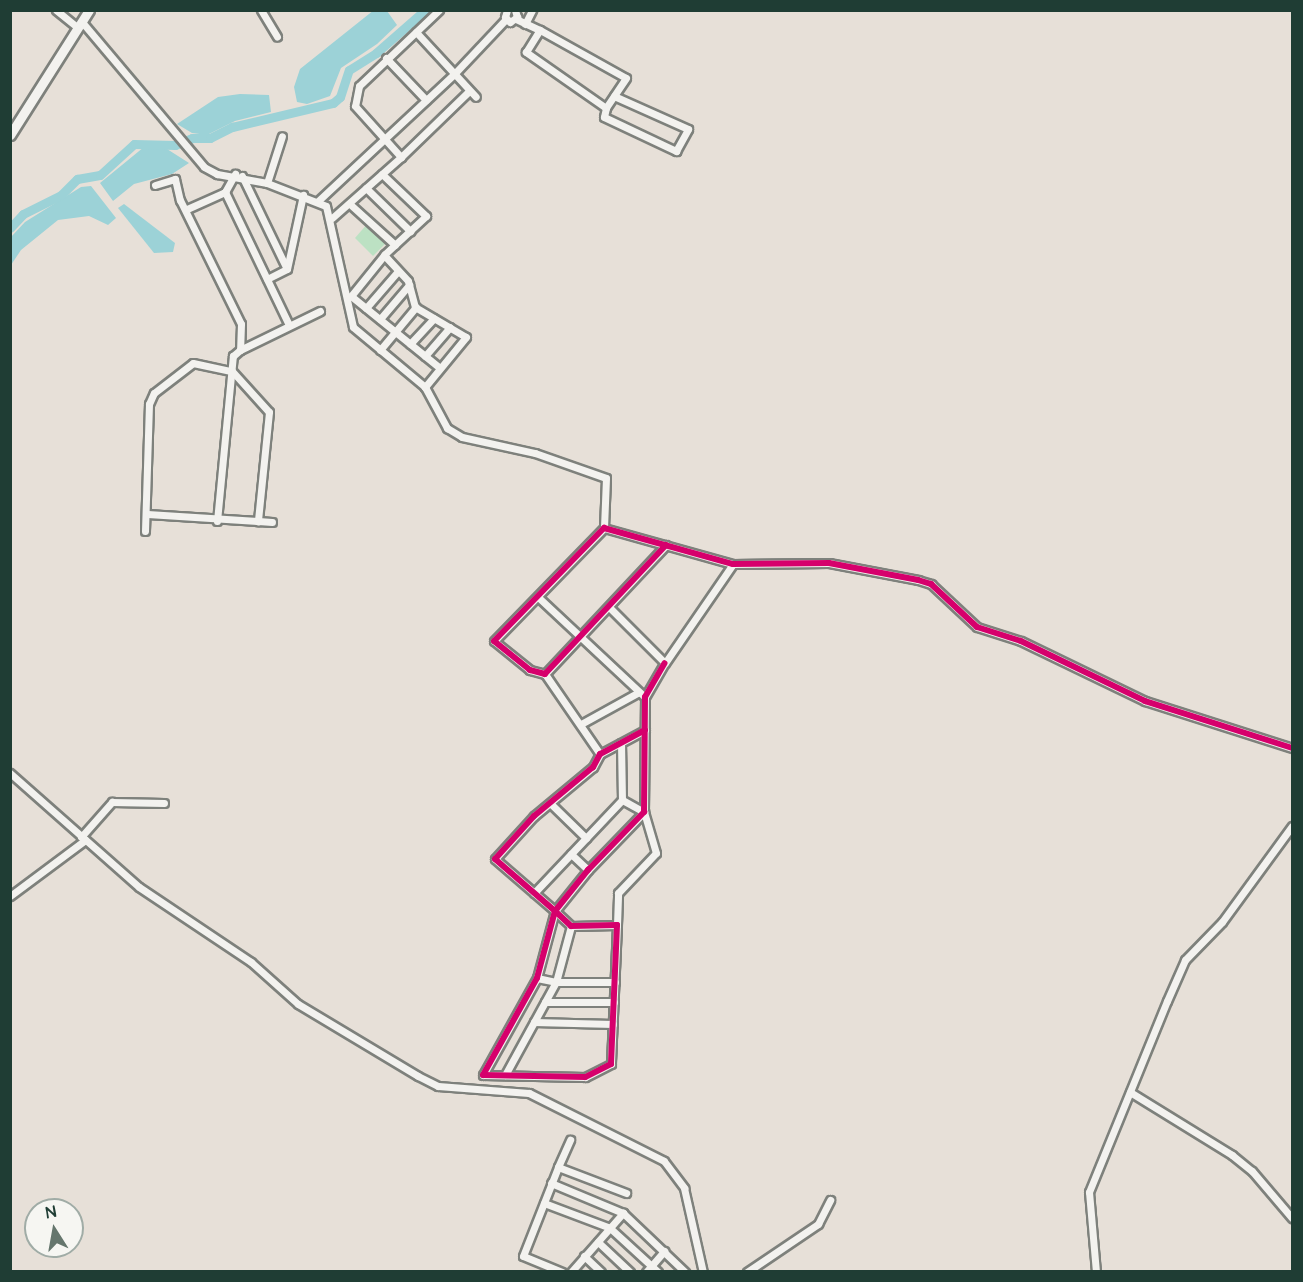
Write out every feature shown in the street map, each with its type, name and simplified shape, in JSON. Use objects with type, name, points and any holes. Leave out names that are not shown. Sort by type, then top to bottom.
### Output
[{"type":"main road","points":[[10,135],[87,11]]},
{"type":"street","points":[[56,10],[80,25],[204,167],[217,174],[239,175],[267,183],[303,195],[326,206],[332,218],[353,327],[425,387],[447,428],[462,436],[535,453],[606,478],[604,528],[494,641],[530,670],[545,674],[600,754]]},
{"type":"street","points":[[261,10],[277,37]]},
{"type":"street","points":[[401,157],[355,106],[358,86],[439,10]]},
{"type":"street","points":[[515,10],[516,19]]},
{"type":"street","points":[[525,24],[532,10]]},
{"type":"street","points":[[318,201],[454,74],[505,13],[626,78],[614,96],[606,108],[604,117],[676,151],[688,129],[614,96]]},
{"type":"street","points":[[540,30],[526,52],[606,108]]},
{"type":"street","points":[[416,32],[476,98]]},
{"type":"street","points":[[386,58],[426,100]]},
{"type":"street","points":[[332,218],[401,157],[470,91]]},
{"type":"street","points":[[267,183],[282,136]]},
{"type":"street","points":[[382,174],[426,216],[384,255],[351,296],[440,368]]},
{"type":"street","points":[[187,209],[225,192],[239,175]]},
{"type":"street","points":[[239,175],[287,269]]},
{"type":"street","points":[[155,185],[175,178],[187,209],[241,324],[240,350]]},
{"type":"street","points":[[366,189],[410,231]]},
{"type":"street","points":[[225,192],[289,325]]},
{"type":"street","points":[[287,269],[303,195]]},
{"type":"street","points":[[352,206],[395,245]]},
{"type":"street","points":[[384,255],[409,285],[416,308],[466,337],[425,387]]},
{"type":"street","points":[[267,279],[287,269]]},
{"type":"street","points":[[366,308],[398,271]]},
{"type":"street","points":[[380,319],[409,285]]},
{"type":"street","points":[[380,350],[416,308]]},
{"type":"street","points":[[217,521],[233,356],[240,350],[320,311]]},
{"type":"street","points":[[410,344],[434,318]]},
{"type":"street","points":[[425,356],[450,327]]},
{"type":"street","points":[[145,531],[149,404],[154,393],[193,363],[232,371],[269,412],[258,521]]},
{"type":"street","points":[[147,514],[217,521],[272,522]]},
{"type":"street","points":[[604,528],[733,564],[829,563],[931,584],[977,627],[1022,641],[1145,701],[1293,748]]},
{"type":"street","points":[[545,674],[666,545]]},
{"type":"street","points":[[580,724],[642,695],[733,564]]},
{"type":"street","points":[[483,1075],[585,1077],[611,1064],[618,893],[656,854],[644,812],[645,730],[642,695],[538,597]]},
{"type":"street","points":[[609,607],[665,663]]},
{"type":"street","points":[[617,926],[572,926],[495,859],[534,816],[593,767],[600,754],[645,730]]},
{"type":"street","points":[[534,893],[622,800],[621,743]]},
{"type":"street","points":[[10,773],[139,887],[251,962],[298,1004],[438,1086],[529,1093],[664,1161],[684,1188],[703,1272]]},
{"type":"street","points":[[622,800],[644,812]]},
{"type":"street","points":[[10,896],[83,839],[112,802],[164,803]]},
{"type":"street","points":[[551,804],[586,838]]},
{"type":"street","points":[[476,1089],[537,978],[555,911],[588,870],[644,812]]},
{"type":"street","points":[[1096,1272],[1089,1192],[1185,960],[1222,922],[1293,826]]},
{"type":"street","points":[[571,854],[588,870]]},
{"type":"street","points":[[505,1075],[556,982],[572,926]]},
{"type":"street","points":[[537,978],[556,982],[615,982]]},
{"type":"street","points":[[545,1002],[614,1002]]},
{"type":"street","points":[[534,1022],[613,1024]]},
{"type":"street","points":[[1130,1092],[1232,1155],[1252,1171],[1293,1218]]},
{"type":"street","points":[[562,1272],[523,1256],[570,1140]]},
{"type":"street","points":[[558,1167],[626,1193]]},
{"type":"street","points":[[551,1183],[623,1214],[685,1272]]},
{"type":"street","points":[[747,1272],[818,1224],[830,1200]]},
{"type":"street","points":[[544,1203],[610,1228],[648,1268],[658,1272]]},
{"type":"street","points":[[571,1272],[623,1214]]},
{"type":"street","points":[[598,1242],[630,1272]]},
{"type":"street","points":[[648,1268],[664,1251]]},
{"type":"street","points":[[584,1256],[601,1272]]},
{"type":"green space","points":[[368,223],[387,242],[373,256],[355,238]]},
{"type":"water","points":[[374,10],[387,11],[397,25],[377,44],[341,68],[330,96],[307,104],[297,102],[294,87],[300,69]]},
{"type":"water","points":[[240,94],[269,95],[271,112],[235,121],[207,135],[192,133],[177,124],[218,97]]},
{"type":"water","points":[[144,147],[167,149],[189,163],[172,174],[134,184],[113,201],[100,183]]},
{"type":"water","points":[[91,186],[116,218],[108,225],[89,216],[58,220],[21,250],[11,265],[11,237],[25,222],[81,187]]},
{"type":"water","points":[[124,204],[175,243],[173,252],[154,253],[118,208]]},
{"type":"waterway","points":[[10,228],[23,214],[61,195],[77,179],[100,175],[134,144],[175,145],[192,138],[210,138],[232,127],[333,103],[340,97],[349,70],[376,53],[425,10]]},
{"type":"cycle path","points":[[666,545],[545,674],[530,670],[494,641],[604,528],[733,564],[829,563],[931,584],[977,627],[1021,641],[1145,701],[1292,748]]},
{"type":"cycle path","points":[[645,730],[600,754],[593,767],[534,816],[495,859],[555,911],[571,926],[617,925],[611,1064],[585,1077],[483,1075],[537,978],[555,911],[588,870],[644,812],[645,697],[665,663]]}]
